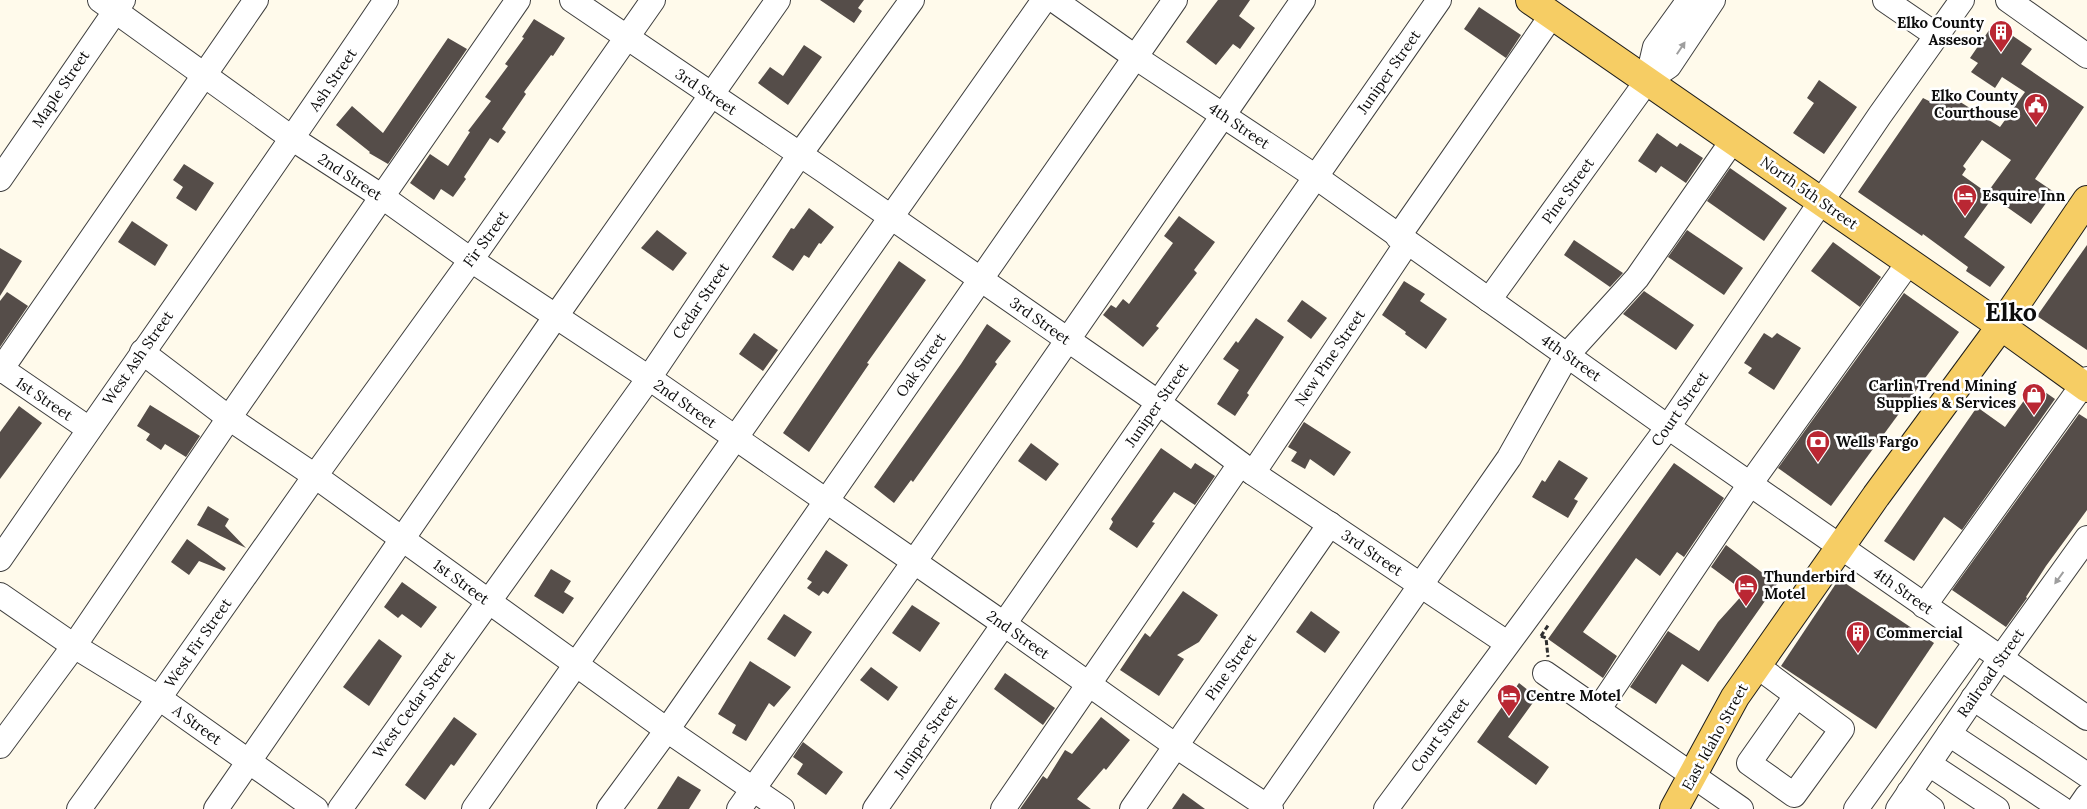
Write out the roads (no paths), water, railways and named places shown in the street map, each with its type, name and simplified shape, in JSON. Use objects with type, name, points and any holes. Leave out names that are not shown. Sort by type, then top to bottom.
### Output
[{"type":"main road","name":"North 5th Street","points":[[1530,0],[2085,384]]},
{"type":"main road","name":"East Idaho Street","points":[[1674,809],[1735,697],[1840,546],[2001,326],[2087,200]]},
{"type":"street","points":[[0,369],[256,0]]},
{"type":"street","name":"Ash Street","points":[[279,159],[386,0]]},
{"type":"street","points":[[4,737],[74,646],[228,418],[518,0]]},
{"type":"street","name":"3rd Street","points":[[572,0],[981,279],[1159,403],[1246,468],[1507,643]]},
{"type":"street","name":"Fir Street","points":[[315,476],[472,260],[653,0]]},
{"type":"street","points":[[216,809],[404,540],[556,316],[778,0]]},
{"type":"street","name":"Cedar Street","points":[[488,601],[648,378],[800,154],[912,0]]},
{"type":"street","points":[[474,809],[1044,0]]},
{"type":"street","name":"4th Street","points":[[1054,0],[1135,58],[1316,178],[1668,427],[2087,718]]},
{"type":"street","name":"Oak Street","points":[[609,809],[667,730],[1175,0]]},
{"type":"street","points":[[739,809],[914,562],[1303,0]]},
{"type":"street","name":"Juniper Street","points":[[875,809],[1439,0]]},
{"type":"street","name":"Pine Street","points":[[1647,81],[1655,47],[1689,0]]},
{"type":"street","name":"Pine Street","points":[[1490,300],[1647,81],[1668,66],[1713,0]]},
{"type":"street","points":[[1885,0],[1936,35]]},
{"type":"street","name":"Court Street","points":[[1386,809],[1668,427],[1821,201],[1962,0]]},
{"type":"street","points":[[2008,0],[2087,56]]},
{"type":"street","name":"2nd Street","points":[[113,4],[203,74],[293,139],[381,196],[472,260],[648,378],[1267,808]]},
{"type":"street","name":"Maple Street","points":[[0,179],[113,4]]},
{"type":"street","name":"New Pine Street","points":[[1003,809],[1089,685],[1246,468],[1402,240],[1552,15]]},
{"type":"street","points":[[1267,808],[1509,458],[1567,355],[1637,278],[1732,140]]},
{"type":"street","name":"West Ash Street","points":[[0,559],[142,352],[279,159]]},
{"type":"street","points":[[1598,710],[1750,484],[1909,262]]},
{"type":"street","name":"1st Street","points":[[142,352],[228,418],[315,476],[667,730],[782,809]]},
{"type":"street","name":"1st Street","points":[[0,369],[89,428]]},
{"type":"street","points":[[1924,606],[2085,384]]},
{"type":"street","name":"West Fir Street","points":[[79,809],[315,476]]},
{"type":"street","name":"Pine Street","points":[[1132,809],[1330,524]]},
{"type":"street","name":"Railroad Street","points":[[1903,801],[2000,659],[2087,538]]},
{"type":"street","name":"A Street","points":[[0,595],[74,646],[159,698],[316,809]]},
{"type":"street","name":"West Cedar Street","points":[[340,809],[488,601]]},
{"type":"street","points":[[1856,809],[1976,642]]},
{"type":"street","points":[[1757,666],[1796,696]]},
{"type":"street","points":[[1546,673],[1741,809]]},
{"type":"street","points":[[1973,698],[2087,775]]},
{"type":"street","points":[[1949,734],[2062,809]]},
{"type":"street","points":[[1929,764],[1997,809]]},
{"type":"street","points":[[2078,809],[2087,796]]},
{"type":"street","points":[[1903,801],[1932,809]]},
{"type":"place","name":"Elko County Assesor","points":[[2001,53]]},
{"type":"place","name":"Elko County Courthouse","points":[[2036,126]]},
{"type":"place","name":"Esquire Inn","points":[[1965,217]]},
{"type":"place","name":"Carlin Trend Mining Supplies & Services","points":[[2034,416]]},
{"type":"place","name":"Wells Fargo","points":[[1818,463]]},
{"type":"place","name":"Thunderbird Motel","points":[[1746,607]]},
{"type":"place","name":"Commercial","points":[[1858,654]]},
{"type":"place","name":"Centre Motel","points":[[1509,717]]},
{"type":"district","name":"Elko","points":[[2011,312]]}]
